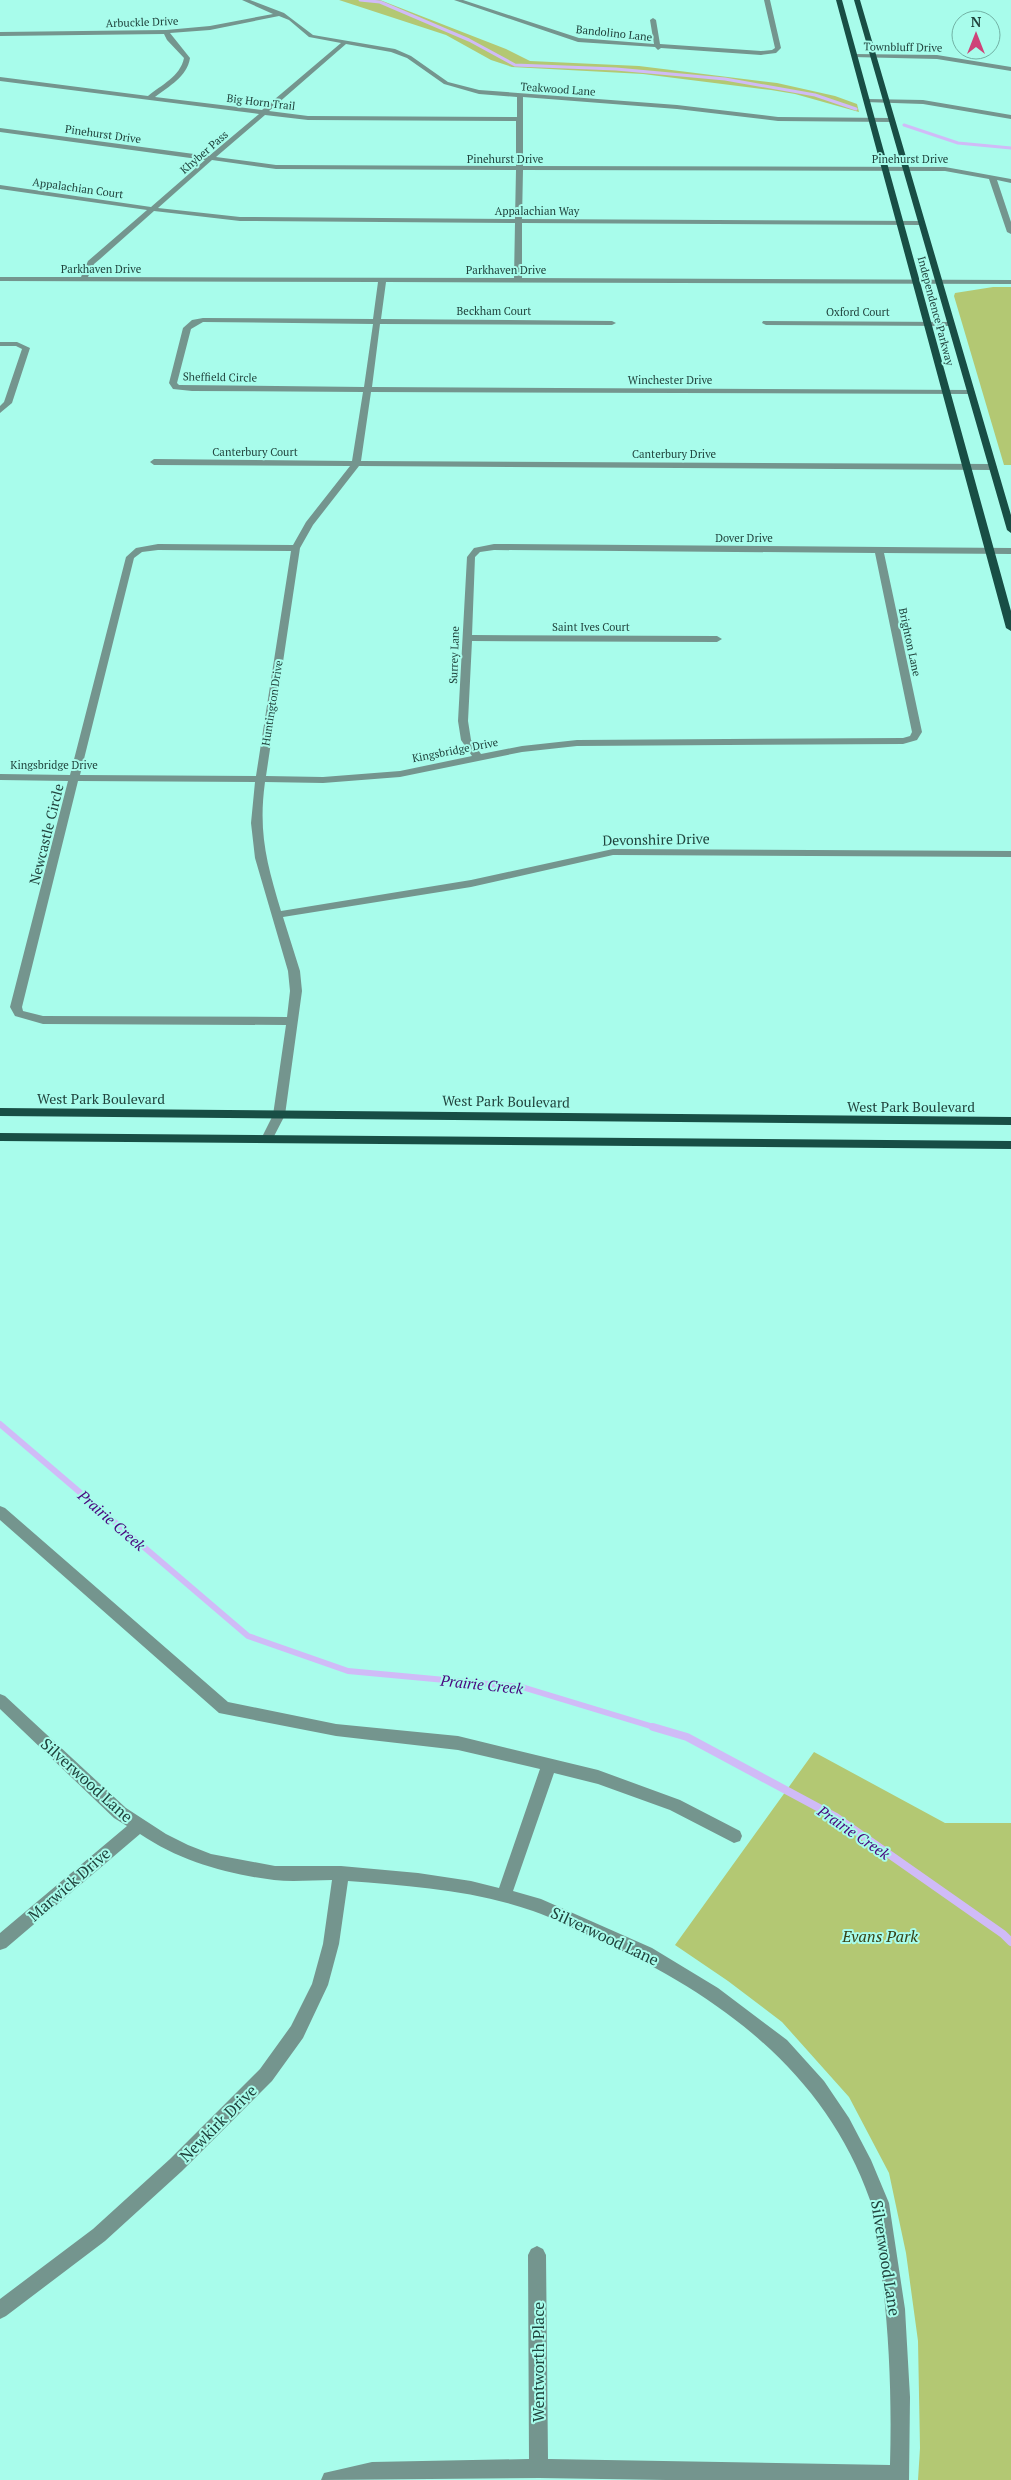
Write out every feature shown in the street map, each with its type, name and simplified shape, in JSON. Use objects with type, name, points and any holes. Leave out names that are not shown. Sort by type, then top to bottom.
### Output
[{"type":"main road","name":"Independence Parkway","points":[[839,0],[1011,628]]},
{"type":"main road","name":"Independence Parkway","points":[[858,0],[1011,530]]},
{"type":"main road","name":"West Park Boulevard","points":[[0,1112],[1011,1122]]},
{"type":"main road","points":[[0,1137],[1011,1145]]},
{"type":"street","name":"Teakwood Lane","points":[[245,0],[282,14],[311,36],[401,53],[455,86],[479,92],[677,107],[778,119],[892,120]]},
{"type":"street","name":"Bandolino Lane","points":[[457,0],[569,38],[600,43],[658,48],[729,52],[774,52],[778,48],[767,0]]},
{"type":"street","name":"Arbuckle Drive","points":[[0,34],[166,32],[210,28],[282,14]]},
{"type":"street","points":[[653,20],[658,48]]},
{"type":"street","points":[[149,98],[178,75],[187,63],[186,58],[169,39],[166,32]]},
{"type":"street","name":"Khyber Pass","points":[[83,280],[91,263],[97,257],[344,43]]},
{"type":"street","name":"Townbluff Drive","points":[[854,56],[937,57],[1011,70]]},
{"type":"street","name":"Big Horn Trail","points":[[0,79],[324,119],[521,119]]},
{"type":"street","points":[[518,281],[520,96]]},
{"type":"street","points":[[867,101],[933,103],[1011,116]]},
{"type":"street","name":"Pinehurst Drive","points":[[0,130],[210,159],[292,168],[906,169],[955,170],[1011,181]]},
{"type":"street","points":[[992,177],[1011,232]]},
{"type":"street","name":"Appalachian Court","points":[[0,187],[153,209]]},
{"type":"street","name":"Appalachian Way","points":[[153,209],[230,219],[283,221],[921,223]]},
{"type":"street","name":"Parkhaven Drive","points":[[0,280],[1011,282]]},
{"type":"street","name":"Huntington Drive","points":[[267,1138],[279,1115],[296,991],[295,978],[278,915],[260,858],[257,839],[256,803],[296,548],[309,524],[356,464],[382,280]]},
{"type":"street","name":"Beckham Court","points":[[376,321],[612,323]]},
{"type":"street","name":"Sheffield Circle","points":[[368,389],[183,388],[176,387],[173,378],[187,328],[195,322],[376,321]]},
{"type":"street","name":"Oxford Court","points":[[766,323],[951,324]]},
{"type":"street","points":[[0,344],[24,345],[26,348],[8,403],[0,411]]},
{"type":"street","name":"Winchester Drive","points":[[368,389],[971,392]]},
{"type":"street","name":"Canterbury Court","points":[[154,462],[356,464]]},
{"type":"street","name":"Canterbury Drive","points":[[356,464],[992,467]]},
{"type":"street","name":"Newcastle Circle","points":[[293,1021],[43,1020],[19,1013],[16,1007],[130,557],[133,552],[158,547],[296,548]]},
{"type":"street","name":"Dover Drive","points":[[477,550],[504,548],[1011,551]]},
{"type":"street","name":"Surrey Lane","points":[[477,550],[471,557],[463,721],[466,740],[479,759]]},
{"type":"street","name":"Brighton Lane","points":[[879,550],[917,732],[914,738]]},
{"type":"street","name":"Saint Ives Court","points":[[466,638],[717,639]]},
{"type":"street","name":"Kingsbridge Drive","points":[[0,777],[260,780],[361,778],[400,774],[550,745],[608,741],[887,742],[914,738]]},
{"type":"street","name":"Devonshire Drive","points":[[278,915],[428,892],[504,877],[591,855],[613,852],[1011,854]]},
{"type":"street","points":[[0,1512],[224,1708],[336,1730],[458,1743],[598,1776],[675,1806],[734,1836]]},
{"type":"street","name":"Silverwood Lane","points":[[0,1700],[120,1813],[138,1826],[182,1850],[211,1860],[275,1873],[341,1873],[418,1880],[504,1895],[536,1904],[594,1928],[646,1954],[712,1993],[781,2046],[818,2087],[833,2109],[865,2166],[880,2203],[896,2309],[901,2397],[899,2477]]},
{"type":"street","points":[[504,1895],[549,1765]]},
{"type":"street","name":"Marwick Drive","points":[[0,1943],[138,1826]]},
{"type":"street","name":"Newkirk Drive","points":[[0,2310],[99,2236],[176,2165],[266,2075],[297,2032],[320,1985],[331,1944],[341,1873]]},
{"type":"street","name":"Wentworth Place","points":[[537,2255],[539,2468]]},
{"type":"street","points":[[331,2480],[372,2472],[539,2468],[899,2477]]},
{"type":"green space","points":[[339,0],[380,0],[506,49],[530,61],[639,66],[777,83],[835,96],[857,104],[859,112],[795,94],[771,90],[643,74],[512,67],[491,60],[446,35]]},
{"type":"green space","points":[[993,287],[1011,287],[1011,465],[1004,465],[954,296],[955,293]]},
{"type":"green space","name":"Evans Park","points":[[814,1752],[945,1823],[1011,1823],[1011,2480],[918,2480],[920,2448],[918,2341],[906,2253],[889,2173],[849,2097],[782,2022],[728,1981],[675,1945]]},
{"type":"waterway","points":[[360,0],[380,2],[469,40],[515,65],[616,69],[725,79],[815,95],[856,109]]},
{"type":"waterway","points":[[904,125],[958,143],[1011,148]]},
{"type":"waterway","name":"Prairie Creek","points":[[0,1424],[248,1636],[348,1671],[522,1687],[657,1728]]},
{"type":"waterway","name":"Prairie Creek","points":[[653,1727],[687,1737],[836,1817],[1003,1934],[1011,1942]]}]
